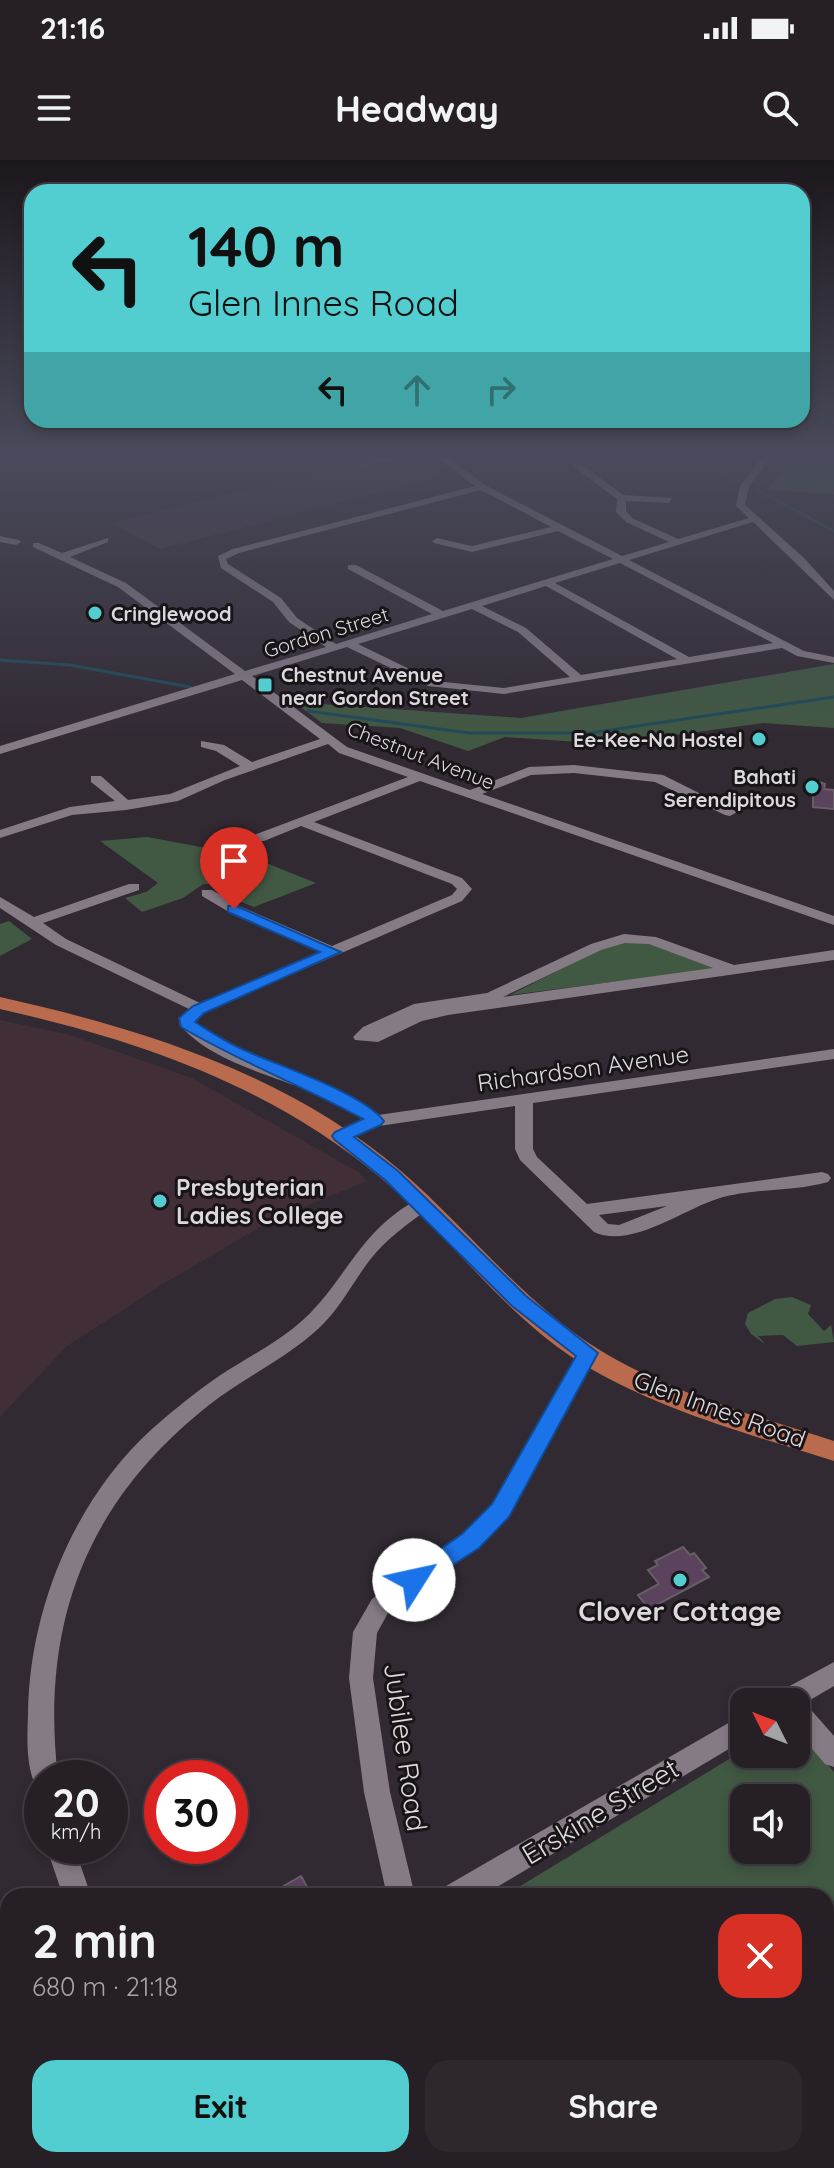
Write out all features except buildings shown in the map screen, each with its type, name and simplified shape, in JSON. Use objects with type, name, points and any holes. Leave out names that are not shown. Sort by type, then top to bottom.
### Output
[{"type":"main road","name":"Glen Innes Road","points":[[0,1003],[100,1026],[186,1054],[268,1092],[341,1136],[392,1175],[519,1301],[561,1336],[669,1395],[834,1451]]},
{"type":"street","name":"Chestnut Avenue","points":[[48,551],[122,585],[343,750],[834,921]]},
{"type":"street","points":[[61,557],[77,551]]},
{"type":"street","points":[[237,551],[221,558],[224,566],[277,600],[293,620],[335,648]]},
{"type":"street","points":[[601,551],[783,645],[808,656],[834,660]]},
{"type":"street","name":"Gordon Street","points":[[2,748],[244,677],[648,551]]},
{"type":"street","points":[[791,551],[834,597]]},
{"type":"street","points":[[352,567],[442,615]]},
{"type":"street","points":[[546,582],[688,661]]},
{"type":"street","points":[[473,605],[522,630],[579,679]]},
{"type":"street","points":[[349,644],[438,686],[513,690],[783,645]]},
{"type":"street","points":[[0,834],[64,813],[173,798],[249,766],[329,740]]},
{"type":"street","points":[[205,744],[220,748],[249,766]]},
{"type":"street","points":[[469,795],[529,771],[574,769],[658,778],[730,812]]},
{"type":"street","points":[[259,838],[419,777]]},
{"type":"street","points":[[96,779],[112,790],[126,806]]},
{"type":"street","points":[[302,822],[457,881],[465,889],[457,898],[199,1009],[186,1021],[196,1032],[331,1095],[375,1121]]},
{"type":"street","points":[[33,922],[134,887]]},
{"type":"street","points":[[207,893],[234,909],[333,952]]},
{"type":"street","points":[[0,901],[61,942],[184,999],[199,1009]]},
{"type":"street","points":[[492,1000],[596,947],[624,938],[651,940],[734,970]]},
{"type":"street","points":[[400,1020],[446,1006],[834,955]]},
{"type":"street","name":"Richardson Avenue","points":[[341,1136],[375,1121],[524,1102],[834,1054]]},
{"type":"street","points":[[524,1102],[524,1149],[529,1160],[601,1228],[610,1232],[622,1231],[708,1196],[822,1178]]},
{"type":"street","points":[[43,1760],[38,1701],[43,1653],[72,1561],[101,1506],[159,1435],[205,1397],[315,1322],[369,1248],[421,1205]]},
{"type":"street","name":"Jubilee Road","points":[[399,1888],[377,1792],[361,1678],[365,1632],[380,1606],[470,1541],[501,1510],[588,1353]]},
{"type":"street","points":[[810,1690],[834,1673]]},
{"type":"street","points":[[810,1728],[834,1755]]},
{"type":"street","name":"Erskine Street","points":[[470,1888],[730,1734]]},
{"type":"street","points":[[66,1864],[74,1888]]},
{"type":"shaded area","name":"Presbyterian Ladies College","points":[[0,1020],[70,1035],[192,1078],[358,1172],[367,1181],[272,1220],[163,1284],[67,1346],[0,1417]]},
{"type":"green space","points":[[834,664],[834,728],[763,723],[610,744],[505,737],[468,751],[400,728],[322,723],[294,702],[521,718]]},
{"type":"green space","points":[[147,837],[212,849],[230,840],[237,851],[316,883],[254,907],[234,899],[223,884],[203,884],[183,898],[142,912],[125,898],[146,892],[158,883],[100,841]]},
{"type":"green space","points":[[9,921],[32,939],[0,956],[0,924]]},
{"type":"green space","points":[[641,940],[716,969],[510,995],[614,942]]},
{"type":"green space","points":[[792,1297],[811,1305],[808,1314],[824,1331],[831,1325],[834,1342],[797,1346],[783,1335],[758,1336],[765,1344],[751,1334],[745,1324],[748,1313],[775,1299]]},
{"type":"green space","points":[[810,1743],[834,1772],[834,1888],[517,1888],[730,1759],[730,1768],[810,1768]]},
{"type":"waterway","points":[[0,660],[70,665],[190,687]]},
{"type":"waterway","points":[[308,711],[469,733],[590,733],[834,697]]},
{"type":"place","name":"Cringlewood","points":[[95,613]]},
{"type":"place","name":"Chestnut Avenue near Gordon Street","points":[[265,685]]},
{"type":"place","name":"Ee-Kee-Na Hostel","points":[[759,739]]},
{"type":"place","name":"Bahati Serendipitous","points":[[812,787]]},
{"type":"place","name":"Presbyterian Ladies College","points":[[160,1201]]},
{"type":"place","name":"Clover Cottage","points":[[680,1580]]},
{"type":"route","points":[[234,909],[333,952],[199,1009],[187,1018],[190,1028],[369,1115],[375,1121],[341,1136],[392,1175],[519,1301],[561,1336],[588,1353],[501,1510],[470,1541],[414,1580]]}]
